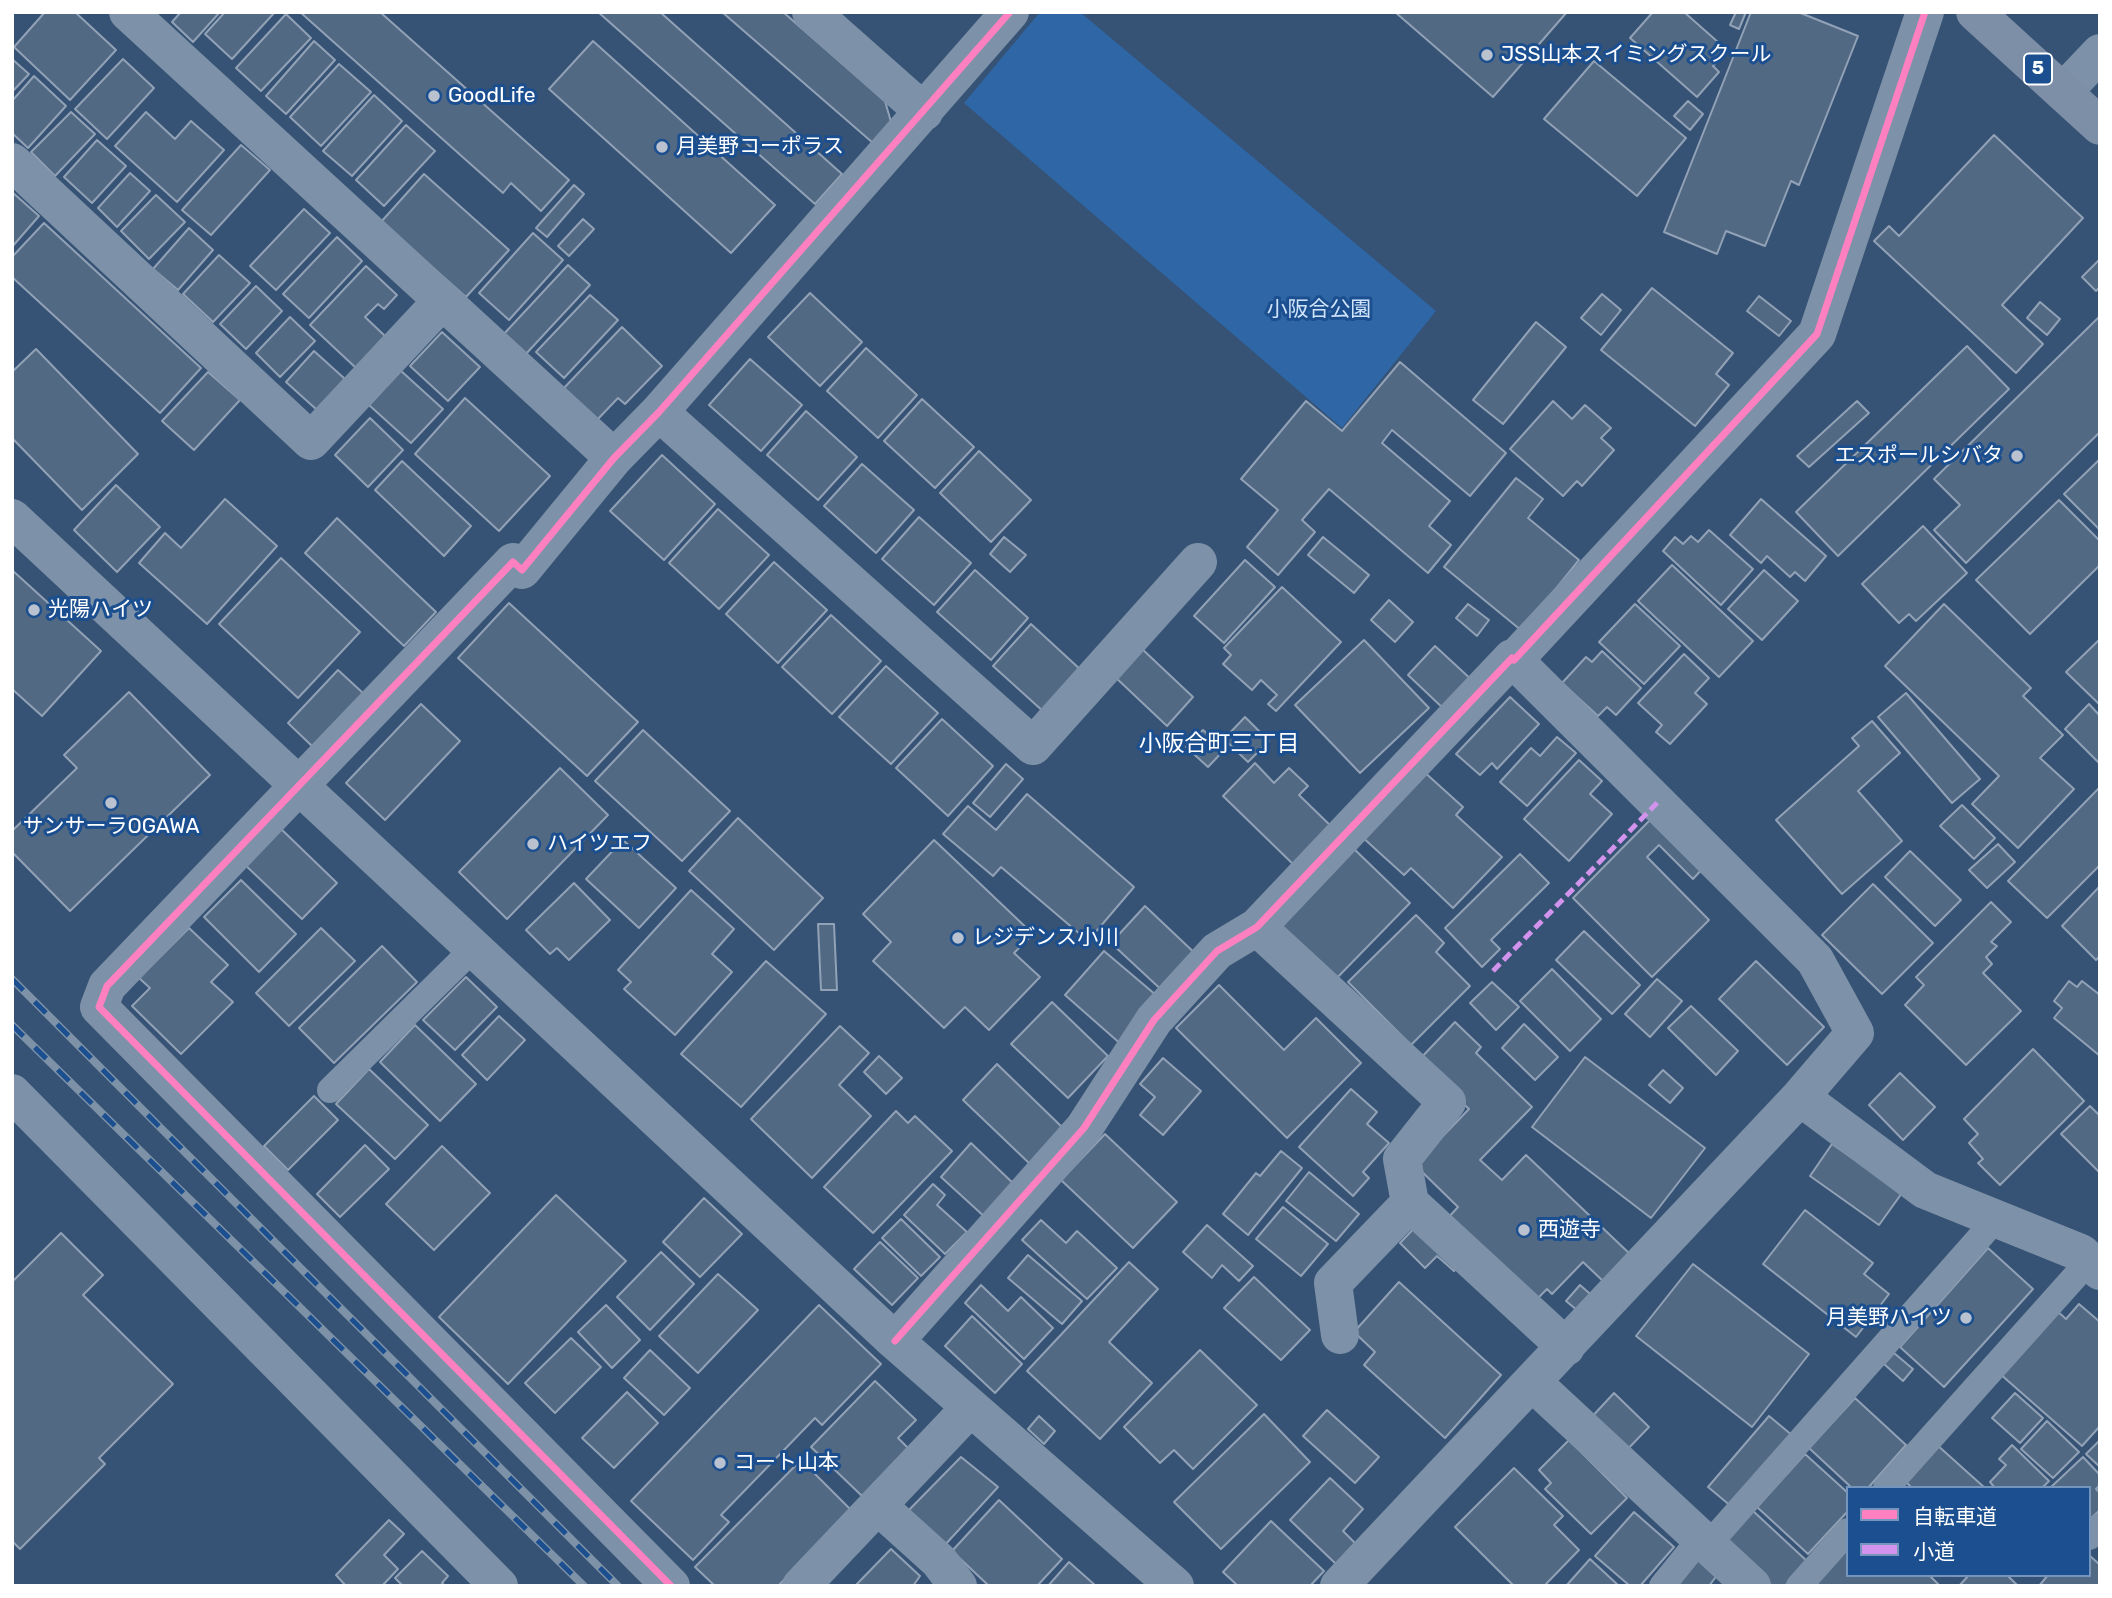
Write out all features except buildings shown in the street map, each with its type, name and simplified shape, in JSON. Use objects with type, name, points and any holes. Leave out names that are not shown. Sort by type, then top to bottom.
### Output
[{"type":"main road","name":"5","points":[[1975,12],[2100,126]]},
{"type":"street","points":[[128,12],[614,458]]},
{"type":"street","points":[[811,12],[924,112]]},
{"type":"street","points":[[671,1586],[99,1007],[107,986],[513,562],[522,570],[614,458],[659,412],[1010,12]]},
{"type":"street","points":[[1514,660],[1817,334],[1925,12]]},
{"type":"street","points":[[2063,92],[2100,53]]},
{"type":"street","points":[[12,162],[311,441],[442,301]]},
{"type":"street","points":[[659,412],[1034,746],[1198,562]]},
{"type":"street","points":[[12,518],[895,1341],[1175,1586]]},
{"type":"street","points":[[895,1341],[1084,1128],[1154,1020],[1217,951],[1257,927],[1511,658],[1815,960],[1855,1032],[1800,1097],[1339,1586]]},
{"type":"street","points":[[1257,927],[1447,1102],[1402,1159],[1410,1203],[1566,1347]]},
{"type":"street","points":[[12,1093],[499,1586]]},
{"type":"street","points":[[1800,1097],[1925,1191],[2092,1254]]},
{"type":"street","points":[[1340,1335],[1333,1283],[1410,1203]]},
{"type":"street","points":[[1532,1382],[1752,1586]]},
{"type":"street","points":[[801,1586],[970,1408]]},
{"type":"street","points":[[878,1506],[939,1561],[958,1586]]},
{"type":"lane","points":[[330,1090],[474,948]]},
{"type":"lane","points":[[1662,1586],[1996,1219]]},
{"type":"lane","points":[[1888,1486],[2092,1254]]},
{"type":"lane","points":[[1799,1586],[1846,1533]]},
{"type":"green space","name":"小阪合公園","points":[[1040,12],[1080,12],[1436,311],[1342,428],[964,103]]},
{"type":"railway","points":[[12,979],[618,1586]]},
{"type":"railway","points":[[12,1025],[584,1586]]},
{"type":"marked path","points":[[1493,971],[1658,802]]},
{"type":"cycle path","points":[[671,1586],[99,1007],[107,986],[513,562],[522,570],[614,458],[659,412],[1010,12]]},
{"type":"cycle path","points":[[895,1341],[1084,1128],[1154,1020],[1217,951],[1257,927],[1512,658],[1514,660],[1817,334],[1925,12]]},
{"type":"place","name":"JSS山本スイミングスクール","points":[[1487,55]]},
{"type":"place","name":"GoodLife","points":[[434,96]]},
{"type":"place","name":"月美野コーポラス","points":[[662,147]]},
{"type":"place","name":"エスポールシバタ","points":[[2017,456]]},
{"type":"place","name":"光陽ハイツ","points":[[34,610]]},
{"type":"place","name":"サンサーラOGAWA","points":[[111,803]]},
{"type":"place","name":"ハイツエフ","points":[[533,844]]},
{"type":"place","name":"レジデンス小川","points":[[958,938]]},
{"type":"place","name":"西遊寺","points":[[1524,1230]]},
{"type":"place","name":"月美野ハイツ","points":[[1966,1318]]},
{"type":"place","name":"コート山本","points":[[720,1463]]},
{"type":"district","name":"小阪合町三丁目","points":[[1219,744]]}]
